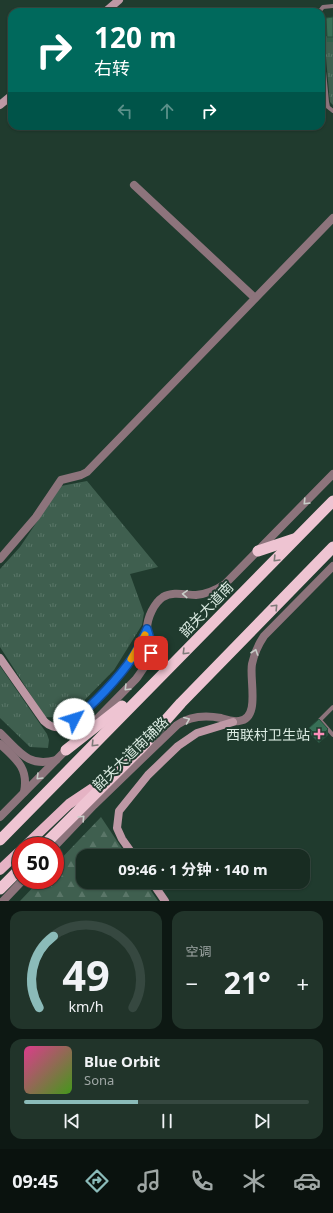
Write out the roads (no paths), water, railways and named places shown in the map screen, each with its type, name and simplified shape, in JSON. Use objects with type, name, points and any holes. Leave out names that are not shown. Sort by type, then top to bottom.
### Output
[{"type":"highway","name":"韶关大道南","points":[[0,840],[333,501]]},
{"type":"highway","points":[[258,551],[297,538]]},
{"type":"highway","points":[[52,837],[142,747],[181,703],[333,548]]},
{"type":"highway","points":[[66,750],[155,682]]},
{"type":"highway","points":[[0,889],[12,877]]},
{"type":"main road","points":[[110,8],[119,0]]},
{"type":"main road","points":[[0,105],[8,98]]},
{"type":"main road","points":[[0,658],[44,721],[48,725],[59,727],[65,726],[84,712],[123,670],[134,656],[147,629]]},
{"type":"main road","points":[[129,849],[117,828],[119,812],[148,775],[178,746],[197,733],[233,722]]},
{"type":"main road","points":[[34,837],[69,804],[115,773]]},
{"type":"main road","points":[[0,870],[12,859]]},
{"type":"main road","points":[[157,889],[165,901]]},
{"type":"street","points":[[134,185],[255,298]]},
{"type":"street","points":[[0,559],[36,517],[61,480],[87,472],[333,218]]},
{"type":"street","points":[[0,817],[142,670],[151,653],[151,642],[147,629],[156,603],[167,595],[197,595],[217,590],[258,551],[333,474]]},
{"type":"street","points":[[233,722],[244,720],[252,710],[252,664],[257,648],[264,636],[333,566]]},
{"type":"street","name":"韶关大道南辅路","points":[[64,837],[176,725],[190,718],[205,716],[233,722]]},
{"type":"street","points":[[0,733],[23,755],[32,761],[42,763],[56,760]]},
{"type":"street","points":[[0,744],[21,765],[25,779],[24,792]]},
{"type":"street","points":[[3,901],[14,889]]},
{"type":"lane","points":[[322,8],[333,6]]},
{"type":"lane","points":[[325,82],[328,107],[333,111]]},
{"type":"lane","points":[[333,707],[320,720],[333,735]]},
{"type":"place","name":"西联村卫生站","points":[[319,734]]}]
